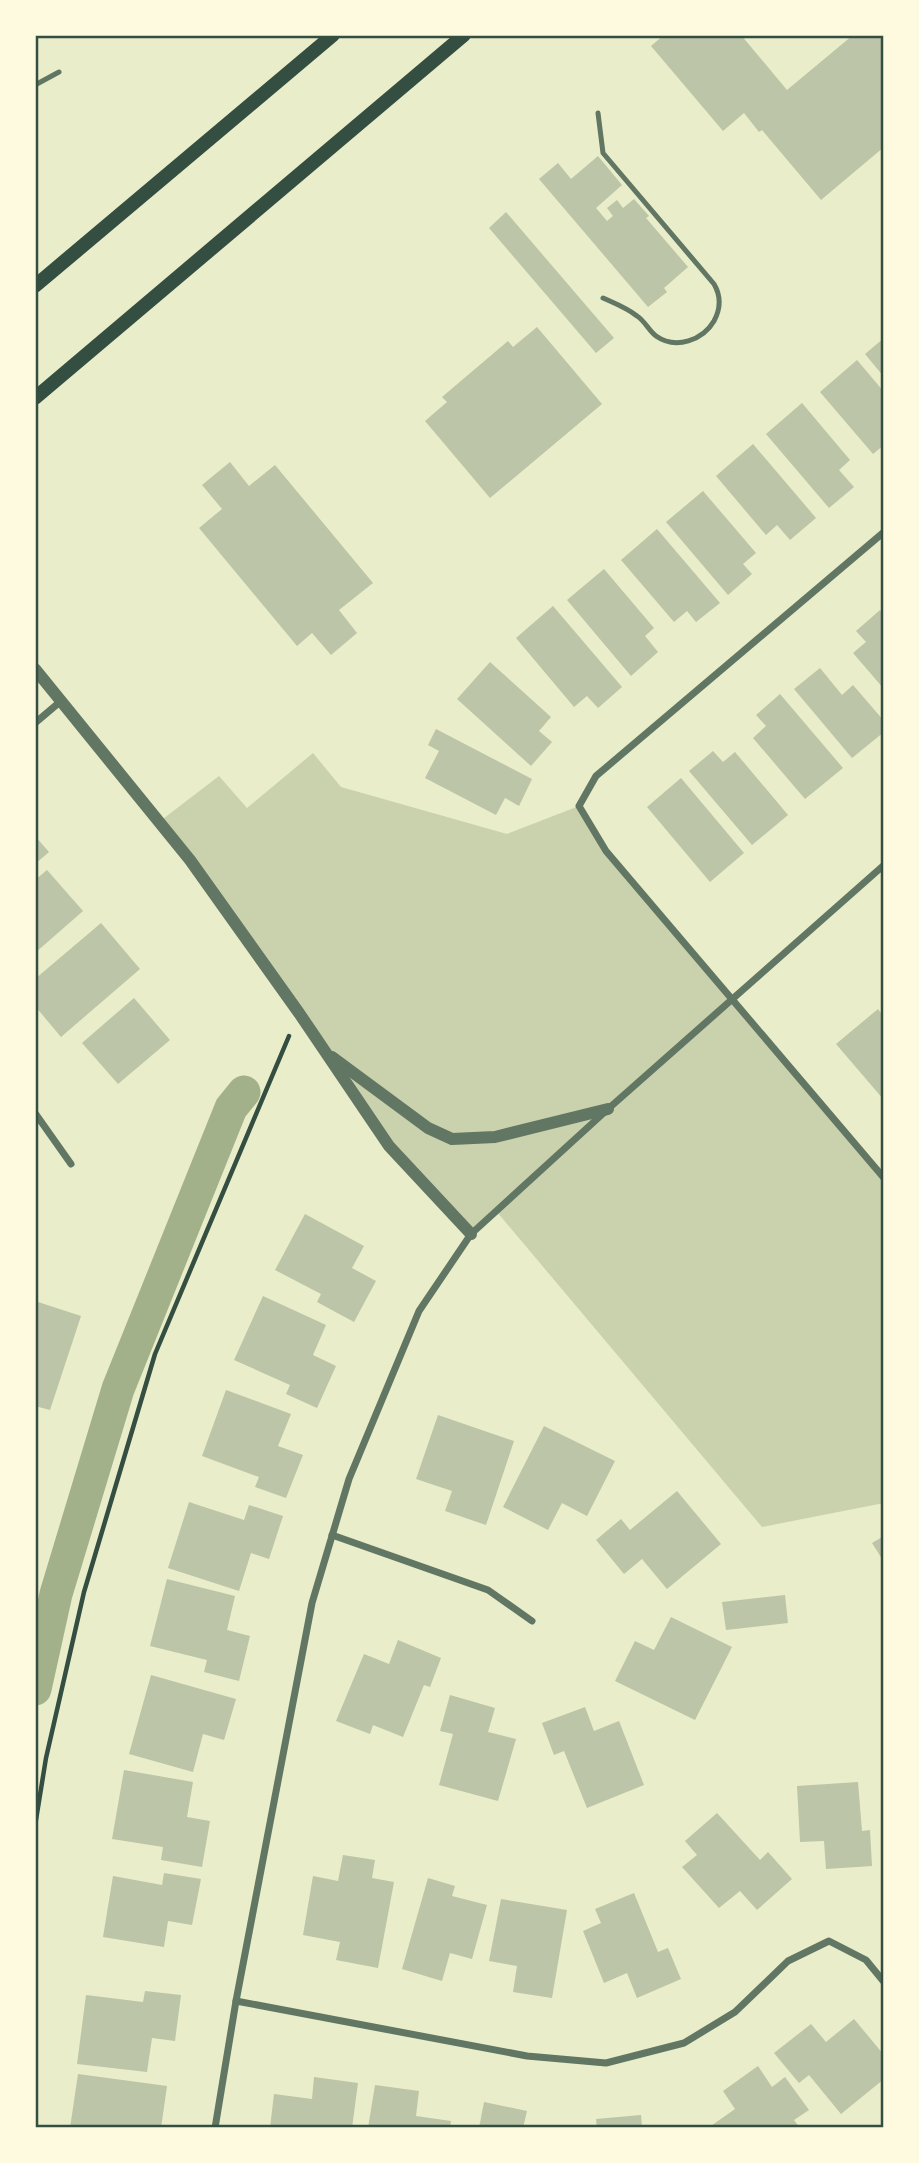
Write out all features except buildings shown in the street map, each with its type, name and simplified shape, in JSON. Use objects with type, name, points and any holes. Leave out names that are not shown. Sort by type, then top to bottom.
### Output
[{"type":"main road","points":[[35,286],[333,35]]},
{"type":"main road","points":[[35,398],[464,35]]},
{"type":"street","points":[[884,532],[596,776],[579,806],[606,850],[884,1178]]},
{"type":"street","points":[[35,669],[190,860],[389,1146],[471,1234]]},
{"type":"street","points":[[35,723],[62,700]]},
{"type":"street","points":[[215,2128],[236,2001],[312,1603],[349,1479],[419,1311],[471,1234],[884,865]]},
{"type":"street","points":[[323,1050],[428,1128],[452,1139],[495,1138],[608,1109]]},
{"type":"street","points":[[35,1113],[71,1164]]},
{"type":"street","points":[[332,1535],[488,1590],[532,1621]]},
{"type":"street","points":[[236,2001],[527,2056],[606,2063],[684,2043],[735,2012],[788,1961],[829,1941],[866,1960],[884,1982]]},
{"type":"lane","points":[[35,85],[59,72]]},
{"type":"lane","points":[[598,113],[603,153],[714,284],[719,292],[720,303],[718,314],[705,331],[686,342],[670,343],[656,336],[638,316],[603,298]]},
{"type":"path","points":[[35,1826],[46,1758],[84,1592],[155,1354],[299,1013]]},
{"type":"green space","points":[[313,753],[341,787],[507,834],[579,806],[606,851],[884,1178],[884,1503],[762,1527],[497,1212],[471,1234],[389,1146],[159,822],[219,776],[247,808]]},
{"type":"waterway","points":[[35,1689],[56,1594],[118,1389],[231,1108],[244,1092]]}]
